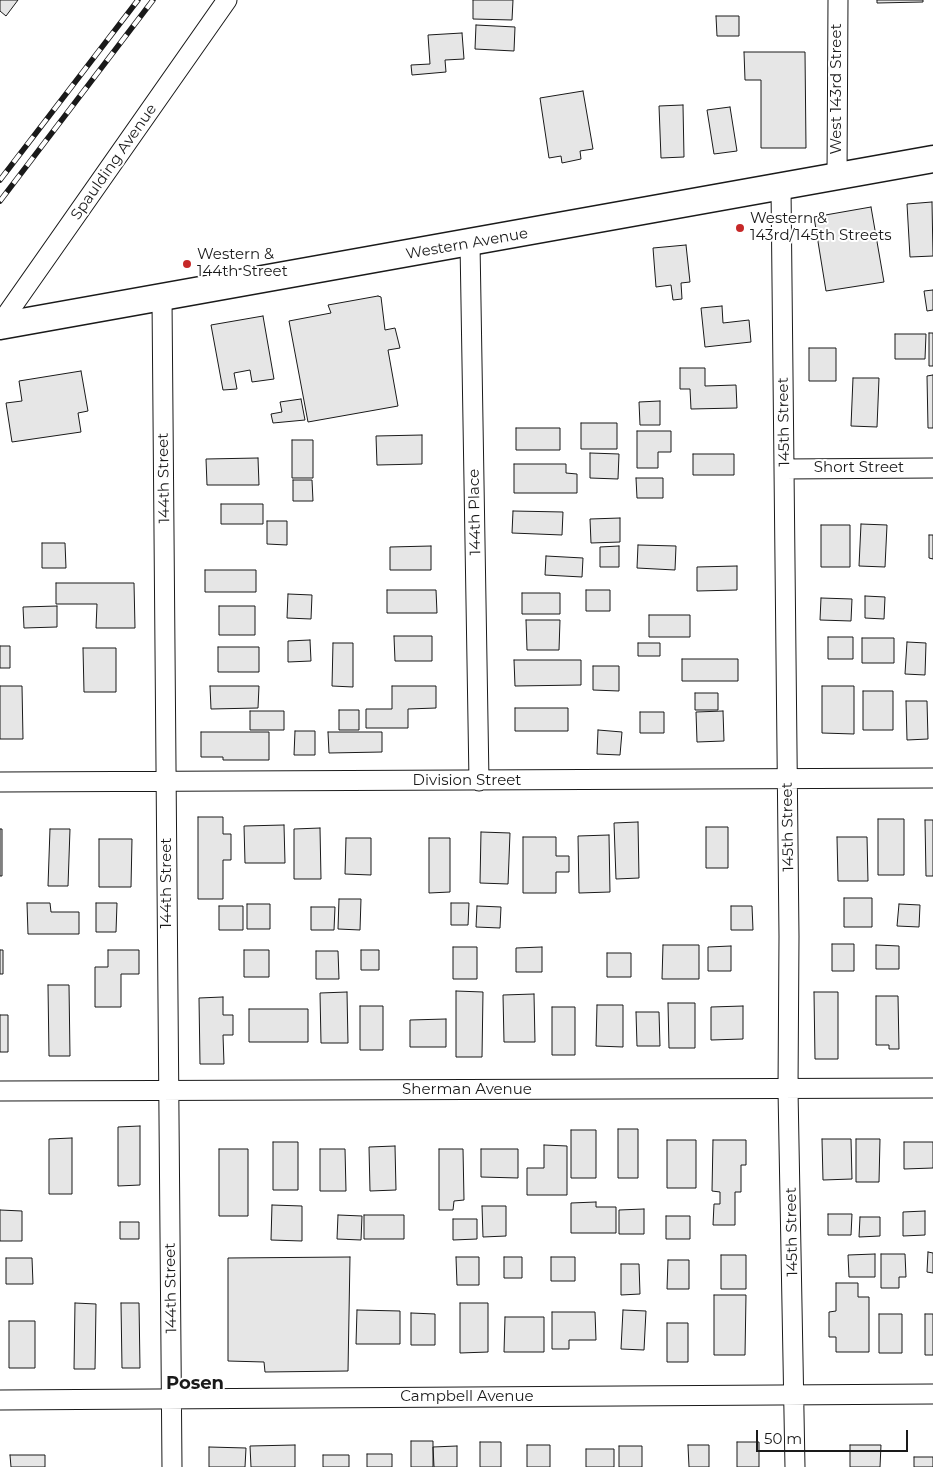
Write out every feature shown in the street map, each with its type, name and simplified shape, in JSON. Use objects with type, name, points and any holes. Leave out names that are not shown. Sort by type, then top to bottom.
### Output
[{"type":"main road","name":"Western Avenue","points":[[0,325],[162,299],[837,178],[933,159]]},
{"type":"street","name":"Spaulding Avenue","points":[[0,325],[227,0]]},
{"type":"street","name":"West 143rd Street","points":[[837,178],[838,0]]},
{"type":"street","name":"145th Street","points":[[781,188],[788,779],[788,1090],[794,1467]]},
{"type":"street","name":"144th Place","points":[[470,243],[479,782]]},
{"type":"street","name":"144th Street","points":[[162,299],[172,1467]]},
{"type":"street","name":"Short Street","points":[[784,468],[933,468]]},
{"type":"street","name":"Division Street","points":[[0,782],[479,782],[933,778]]},
{"type":"street","name":"Sherman Avenue","points":[[0,1091],[788,1090],[933,1088]]},
{"type":"street","name":"Campbell Avenue","points":[[0,1400],[933,1394]]},
{"type":"building","points":[[0,0],[18,0],[6,16],[0,11]]},
{"type":"building","points":[[473,0],[513,0],[512,20],[473,19]]},
{"type":"building","points":[[877,0],[923,0],[923,2],[877,3]]},
{"type":"building","points":[[716,16],[739,16],[739,36],[717,36]]},
{"type":"building","points":[[476,25],[515,27],[514,51],[475,49]]},
{"type":"building","points":[[462,33],[464,59],[445,60],[446,72],[412,75],[411,65],[430,64],[428,35]]},
{"type":"building","points":[[744,52],[805,52],[806,148],[761,148],[761,80],[745,80]]},
{"type":"building","points":[[583,91],[593,149],[580,151],[581,159],[562,163],[561,156],[549,158],[540,98]]},
{"type":"building","points":[[683,105],[684,157],[661,158],[659,106]]},
{"type":"building","points":[[730,107],[737,151],[714,154],[707,110]]},
{"type":"building","points":[[932,202],[933,256],[910,257],[907,204]]},
{"type":"building","points":[[871,207],[884,282],[826,291],[814,217]]},
{"type":"building","points":[[686,245],[690,282],[681,283],[682,299],[673,300],[671,285],[656,287],[653,248]]},
{"type":"building","points":[[933,290],[933,310],[927,311],[924,291]]},
{"type":"building","points":[[381,297],[385,330],[395,328],[400,348],[388,350],[398,406],[308,422],[289,321],[331,313],[328,305]]},
{"type":"building","points":[[722,306],[723,323],[749,320],[751,342],[705,347],[701,308]]},
{"type":"building","points":[[263,316],[274,379],[252,382],[250,370],[234,373],[237,389],[223,390],[211,325]]},
{"type":"building","points":[[929,333],[933,333],[933,366],[929,366]]},
{"type":"building","points":[[895,334],[926,334],[925,359],[895,359]]},
{"type":"building","points":[[809,348],[836,348],[836,381],[809,381]]},
{"type":"building","points":[[680,368],[705,368],[705,386],[736,385],[737,408],[691,409],[690,389],[680,389]]},
{"type":"building","points":[[81,371],[88,411],[78,413],[81,432],[12,442],[6,403],[22,401],[19,381]]},
{"type":"building","points":[[933,375],[933,428],[928,428],[927,376]]},
{"type":"building","points":[[853,378],[879,378],[877,427],[851,426]]},
{"type":"building","points":[[301,399],[305,420],[273,423],[271,414],[282,412],[280,402]]},
{"type":"building","points":[[660,401],[660,425],[640,425],[639,402]]},
{"type":"building","points":[[581,423],[617,423],[617,449],[581,449]]},
{"type":"building","points":[[516,428],[560,428],[560,450],[516,450]]},
{"type":"building","points":[[637,431],[671,431],[671,452],[658,452],[658,468],[637,468]]},
{"type":"building","points":[[422,435],[422,464],[377,465],[376,436]]},
{"type":"building","points":[[292,440],[313,440],[313,478],[292,478]]},
{"type":"building","points":[[590,453],[619,454],[618,479],[590,478]]},
{"type":"building","points":[[693,454],[734,454],[734,475],[693,475]]},
{"type":"building","points":[[258,458],[259,485],[207,485],[206,459]]},
{"type":"building","points":[[514,464],[566,464],[566,473],[577,474],[577,493],[514,493]]},
{"type":"building","points":[[636,478],[663,478],[663,498],[637,498]]},
{"type":"building","points":[[293,480],[312,480],[313,501],[293,501]]},
{"type":"building","points":[[221,504],[263,504],[263,524],[221,524]]},
{"type":"building","points":[[513,511],[563,512],[562,535],[512,533]]},
{"type":"building","points":[[620,518],[620,542],[591,543],[590,519]]},
{"type":"building","points":[[267,521],[287,521],[287,545],[267,544]]},
{"type":"building","points":[[861,524],[887,525],[885,567],[859,566]]},
{"type":"building","points":[[821,525],[850,525],[850,567],[821,567]]},
{"type":"building","points":[[929,535],[933,535],[933,559],[929,558]]},
{"type":"building","points":[[42,543],[65,543],[66,568],[42,568]]},
{"type":"building","points":[[638,545],[676,546],[675,570],[637,568]]},
{"type":"building","points":[[431,546],[431,570],[390,570],[390,547]]},
{"type":"building","points":[[619,546],[619,567],[600,567],[600,547]]},
{"type":"building","points":[[546,556],[583,558],[582,577],[545,575]]},
{"type":"building","points":[[737,566],[737,590],[697,591],[697,567]]},
{"type":"building","points":[[205,570],[256,570],[256,592],[205,592]]},
{"type":"building","points":[[56,583],[134,583],[135,628],[96,628],[97,604],[56,604]]},
{"type":"building","points":[[387,590],[436,590],[437,613],[387,613]]},
{"type":"building","points":[[586,590],[610,590],[610,611],[586,611]]},
{"type":"building","points":[[522,593],[560,593],[560,614],[522,614]]},
{"type":"building","points":[[288,594],[312,595],[311,619],[287,618]]},
{"type":"building","points":[[865,596],[885,597],[884,619],[865,618]]},
{"type":"building","points":[[821,598],[852,599],[851,621],[820,620]]},
{"type":"building","points":[[57,606],[57,627],[24,628],[23,607]]},
{"type":"building","points":[[219,606],[255,606],[255,635],[219,635]]},
{"type":"building","points":[[649,615],[690,615],[690,637],[649,637]]},
{"type":"building","points":[[526,620],[560,620],[559,650],[527,650]]},
{"type":"building","points":[[394,636],[432,636],[432,661],[395,661]]},
{"type":"building","points":[[828,637],[853,637],[853,659],[828,659]]},
{"type":"building","points":[[862,638],[894,638],[894,663],[862,663]]},
{"type":"building","points":[[310,640],[311,661],[288,662],[288,641]]},
{"type":"building","points":[[907,642],[926,643],[925,675],[905,674]]},
{"type":"building","points":[[333,643],[353,643],[353,687],[332,686]]},
{"type":"building","points":[[638,643],[660,643],[660,656],[638,656]]},
{"type":"building","points":[[0,646],[10,646],[10,668],[0,668]]},
{"type":"building","points":[[218,647],[259,647],[259,672],[218,672]]},
{"type":"building","points":[[83,648],[116,648],[116,692],[84,692]]},
{"type":"building","points":[[682,659],[738,659],[738,681],[682,681]]},
{"type":"building","points":[[514,660],[581,660],[581,685],[515,686]]},
{"type":"building","points":[[593,666],[619,666],[619,691],[593,690]]},
{"type":"building","points":[[0,686],[22,686],[23,739],[0,739]]},
{"type":"building","points":[[210,686],[259,686],[258,708],[211,709]]},
{"type":"building","points":[[392,686],[436,686],[436,708],[408,709],[408,728],[366,728],[366,709],[392,709]]},
{"type":"building","points":[[822,686],[854,686],[854,734],[822,733]]},
{"type":"building","points":[[863,691],[893,691],[893,730],[863,730]]},
{"type":"building","points":[[695,693],[718,693],[718,710],[695,710]]},
{"type":"building","points":[[906,701],[927,701],[928,739],[907,740]]},
{"type":"building","points":[[515,708],[568,708],[568,731],[515,731]]},
{"type":"building","points":[[339,710],[359,710],[359,730],[339,730]]},
{"type":"building","points":[[250,711],[284,711],[284,730],[250,730]]},
{"type":"building","points":[[723,711],[724,741],[697,742],[696,712]]},
{"type":"building","points":[[640,712],[664,712],[664,733],[640,733]]},
{"type":"building","points":[[598,730],[622,732],[620,755],[597,754]]},
{"type":"building","points":[[295,731],[315,731],[315,755],[294,755]]},
{"type":"building","points":[[201,732],[269,732],[269,760],[223,760],[223,757],[201,757]]},
{"type":"building","points":[[328,732],[382,732],[382,752],[329,753]]},
{"type":"building","points":[[198,817],[223,817],[223,834],[231,834],[231,860],[223,860],[223,899],[198,899]]},
{"type":"building","points":[[878,819],[904,819],[904,875],[878,875]]},
{"type":"building","points":[[925,820],[933,820],[933,876],[926,876]]},
{"type":"building","points":[[638,822],[639,878],[616,879],[614,823]]},
{"type":"building","points":[[284,825],[285,863],[245,863],[244,826]]},
{"type":"building","points":[[706,827],[728,827],[728,868],[706,868]]},
{"type":"building","points":[[320,828],[321,879],[294,879],[294,829]]},
{"type":"building","points":[[0,829],[2,829],[2,876],[0,876]]},
{"type":"building","points":[[50,829],[70,829],[68,886],[48,886]]},
{"type":"building","points":[[481,832],[510,833],[508,884],[480,883]]},
{"type":"building","points":[[609,835],[610,892],[579,893],[578,836]]},
{"type":"building","points":[[523,837],[556,837],[556,856],[569,856],[569,872],[556,872],[556,893],[523,893]]},
{"type":"building","points":[[837,837],[867,837],[868,881],[838,881]]},
{"type":"building","points":[[346,838],[371,838],[371,875],[345,874]]},
{"type":"building","points":[[429,838],[450,838],[450,892],[429,893]]},
{"type":"building","points":[[99,839],[132,839],[131,887],[99,887]]},
{"type":"building","points":[[844,898],[872,898],[872,927],[844,927]]},
{"type":"building","points":[[339,899],[361,899],[360,930],[338,929]]},
{"type":"building","points":[[27,903],[50,903],[51,912],[79,912],[79,934],[28,934]]},
{"type":"building","points":[[96,903],[117,903],[116,932],[96,932]]},
{"type":"building","points":[[451,903],[469,903],[468,925],[451,925]]},
{"type":"building","points":[[247,904],[270,904],[270,929],[247,929]]},
{"type":"building","points":[[899,904],[920,905],[919,927],[897,926]]},
{"type":"building","points":[[219,906],[243,906],[243,930],[219,930]]},
{"type":"building","points":[[477,906],[501,907],[500,928],[476,927]]},
{"type":"building","points":[[731,906],[752,906],[753,930],[731,930]]},
{"type":"building","points":[[311,907],[335,907],[334,930],[311,930]]},
{"type":"building","points":[[832,944],[854,944],[854,971],[832,971]]},
{"type":"building","points":[[663,945],[699,945],[699,979],[662,979]]},
{"type":"building","points":[[876,945],[899,946],[899,969],[876,969]]},
{"type":"building","points":[[731,946],[731,971],[708,971],[708,947]]},
{"type":"building","points":[[453,947],[477,947],[477,979],[453,979]]},
{"type":"building","points":[[542,947],[542,972],[516,972],[516,948]]},
{"type":"building","points":[[0,950],[3,950],[3,974],[0,974]]},
{"type":"building","points":[[108,950],[139,950],[139,974],[121,974],[121,1007],[95,1007],[95,967],[108,967]]},
{"type":"building","points":[[244,950],[269,950],[269,977],[244,977]]},
{"type":"building","points":[[361,950],[379,950],[379,970],[361,970]]},
{"type":"building","points":[[316,951],[338,951],[339,979],[316,979]]},
{"type":"building","points":[[607,953],[631,953],[631,977],[607,977]]},
{"type":"building","points":[[48,985],[69,985],[70,1056],[49,1056]]},
{"type":"building","points":[[456,991],[483,992],[482,1057],[456,1057]]},
{"type":"building","points":[[347,992],[348,1043],[321,1043],[320,993]]},
{"type":"building","points":[[814,992],[838,992],[838,1059],[815,1059]]},
{"type":"building","points":[[534,994],[535,1042],[504,1042],[503,995]]},
{"type":"building","points":[[876,996],[898,996],[899,1049],[889,1049],[889,1045],[876,1045]]},
{"type":"building","points":[[223,997],[223,1015],[233,1015],[233,1035],[223,1035],[224,1064],[200,1064],[199,998]]},
{"type":"building","points":[[668,1003],[695,1003],[695,1048],[669,1048]]},
{"type":"building","points":[[597,1005],[623,1005],[623,1047],[596,1046]]},
{"type":"building","points":[[360,1006],[383,1006],[383,1050],[360,1050]]},
{"type":"building","points":[[743,1006],[743,1039],[711,1040],[711,1007]]},
{"type":"building","points":[[552,1007],[575,1007],[575,1055],[552,1055]]},
{"type":"building","points":[[249,1009],[308,1009],[308,1042],[249,1042]]},
{"type":"building","points":[[636,1012],[659,1012],[660,1046],[637,1046]]},
{"type":"building","points":[[0,1015],[8,1015],[8,1052],[0,1052]]},
{"type":"building","points":[[446,1019],[446,1047],[410,1047],[410,1020]]},
{"type":"building","points":[[140,1126],[140,1185],[118,1186],[118,1127]]},
{"type":"building","points":[[618,1129],[638,1129],[638,1178],[618,1178]]},
{"type":"building","points":[[571,1130],[596,1130],[596,1178],[571,1178]]},
{"type":"building","points":[[72,1138],[72,1194],[49,1194],[49,1139]]},
{"type":"building","points":[[822,1139],[851,1139],[852,1179],[823,1180]]},
{"type":"building","points":[[856,1139],[880,1139],[879,1182],[856,1182]]},
{"type":"building","points":[[667,1140],[696,1140],[696,1188],[667,1188]]},
{"type":"building","points":[[713,1140],[746,1140],[746,1165],[741,1165],[741,1192],[735,1192],[735,1225],[713,1225],[714,1204],[720,1204],[720,1192],[712,1191]]},
{"type":"building","points":[[273,1142],[298,1142],[298,1190],[273,1190]]},
{"type":"building","points":[[904,1142],[933,1142],[933,1168],[904,1169]]},
{"type":"building","points":[[544,1145],[567,1146],[567,1195],[527,1195],[527,1168],[544,1168]]},
{"type":"building","points":[[395,1146],[396,1190],[370,1191],[369,1147]]},
{"type":"building","points":[[219,1149],[248,1149],[248,1216],[219,1216]]},
{"type":"building","points":[[320,1149],[345,1149],[346,1191],[320,1191]]},
{"type":"building","points":[[439,1149],[463,1149],[464,1200],[454,1201],[453,1210],[439,1210]]},
{"type":"building","points":[[481,1149],[518,1149],[518,1178],[481,1177]]},
{"type":"building","points":[[596,1202],[596,1207],[616,1207],[616,1233],[571,1233],[571,1203]]},
{"type":"building","points":[[272,1205],[302,1206],[302,1241],[271,1240]]},
{"type":"building","points":[[482,1206],[506,1206],[506,1236],[483,1237]]},
{"type":"building","points":[[644,1209],[644,1234],[619,1234],[619,1210]]},
{"type":"building","points":[[0,1210],[22,1211],[22,1241],[0,1241]]},
{"type":"building","points":[[925,1211],[925,1235],[903,1236],[903,1212]]},
{"type":"building","points":[[828,1214],[852,1214],[851,1235],[828,1235]]},
{"type":"building","points":[[338,1215],[362,1216],[361,1240],[337,1239]]},
{"type":"building","points":[[364,1215],[404,1215],[404,1239],[364,1239]]},
{"type":"building","points":[[666,1216],[690,1216],[690,1239],[666,1239]]},
{"type":"building","points":[[860,1217],[880,1217],[880,1236],[859,1237]]},
{"type":"building","points":[[453,1219],[477,1219],[477,1239],[453,1240]]},
{"type":"building","points":[[120,1222],[139,1222],[139,1239],[120,1239]]},
{"type":"building","points":[[928,1252],[933,1253],[933,1273],[927,1272]]},
{"type":"building","points":[[875,1254],[875,1277],[849,1277],[848,1255]]},
{"type":"building","points":[[881,1254],[905,1254],[906,1277],[899,1277],[899,1288],[881,1288]]},
{"type":"building","points":[[721,1255],[746,1255],[746,1289],[721,1289]]},
{"type":"building","points":[[350,1257],[348,1371],[265,1372],[264,1362],[228,1361],[228,1258]]},
{"type":"building","points":[[456,1257],[479,1257],[479,1285],[457,1285]]},
{"type":"building","points":[[504,1257],[522,1257],[522,1278],[504,1278]]},
{"type":"building","points":[[551,1257],[575,1257],[575,1281],[551,1281]]},
{"type":"building","points":[[6,1258],[32,1258],[33,1284],[6,1284]]},
{"type":"building","points":[[668,1260],[689,1260],[689,1289],[667,1289]]},
{"type":"building","points":[[621,1264],[639,1264],[640,1294],[621,1295]]},
{"type":"building","points":[[836,1283],[858,1283],[858,1297],[869,1297],[869,1352],[836,1352],[836,1337],[829,1337],[829,1312],[836,1311]]},
{"type":"building","points":[[714,1295],[746,1295],[745,1355],[714,1355]]},
{"type":"building","points":[[75,1303],[96,1304],[95,1369],[74,1369]]},
{"type":"building","points":[[121,1303],[139,1303],[140,1368],[122,1368]]},
{"type":"building","points":[[460,1303],[488,1303],[488,1352],[460,1353]]},
{"type":"building","points":[[357,1310],[400,1311],[400,1344],[356,1344]]},
{"type":"building","points":[[623,1310],[646,1311],[644,1350],[621,1349]]},
{"type":"building","points":[[552,1312],[595,1312],[596,1340],[569,1340],[569,1349],[552,1349]]},
{"type":"building","points":[[411,1313],[435,1314],[435,1345],[411,1345]]},
{"type":"building","points":[[879,1314],[902,1314],[902,1353],[879,1353]]},
{"type":"building","points":[[925,1314],[933,1314],[933,1355],[925,1355]]},
{"type":"building","points":[[505,1317],[544,1317],[544,1352],[504,1352]]},
{"type":"building","points":[[9,1321],[35,1321],[35,1368],[9,1368]]},
{"type":"building","points":[[667,1323],[688,1323],[688,1362],[667,1362]]},
{"type":"building","points":[[411,1441],[433,1441],[433,1467],[411,1467]]},
{"type":"building","points":[[480,1442],[501,1442],[501,1467],[480,1467]]},
{"type":"building","points":[[737,1442],[759,1442],[759,1467],[737,1467]]},
{"type":"building","points":[[295,1445],[295,1467],[251,1467],[250,1446]]},
{"type":"building","points":[[527,1445],[550,1445],[550,1467],[527,1467]]},
{"type":"building","points":[[688,1445],[709,1445],[709,1467],[689,1467]]},
{"type":"building","points":[[850,1445],[881,1445],[880,1467],[850,1467]]},
{"type":"building","points":[[457,1446],[457,1467],[434,1467],[433,1447]]},
{"type":"building","points":[[619,1446],[642,1446],[642,1467],[619,1467]]},
{"type":"building","points":[[209,1447],[246,1448],[245,1467],[209,1467]]},
{"type":"building","points":[[586,1449],[614,1449],[614,1467],[586,1467]]},
{"type":"building","points":[[367,1454],[392,1454],[392,1467],[367,1467]]},
{"type":"building","points":[[10,1455],[45,1455],[45,1467],[11,1467]]},
{"type":"building","points":[[323,1455],[349,1455],[349,1467],[323,1467]]},
{"type":"building","points":[[914,1457],[933,1457],[933,1467],[914,1467]]},
{"type":"railway","points":[[0,180],[138,0]]},
{"type":"railway","points":[[0,201],[153,0]]},
{"type":"place","name":"Western & 143rd/145th Streets","points":[[740,228]]},
{"type":"place","name":"Western & 144th Street","points":[[187,264]]},
{"type":"district","name":"Posen","points":[[195,1384]]}]
